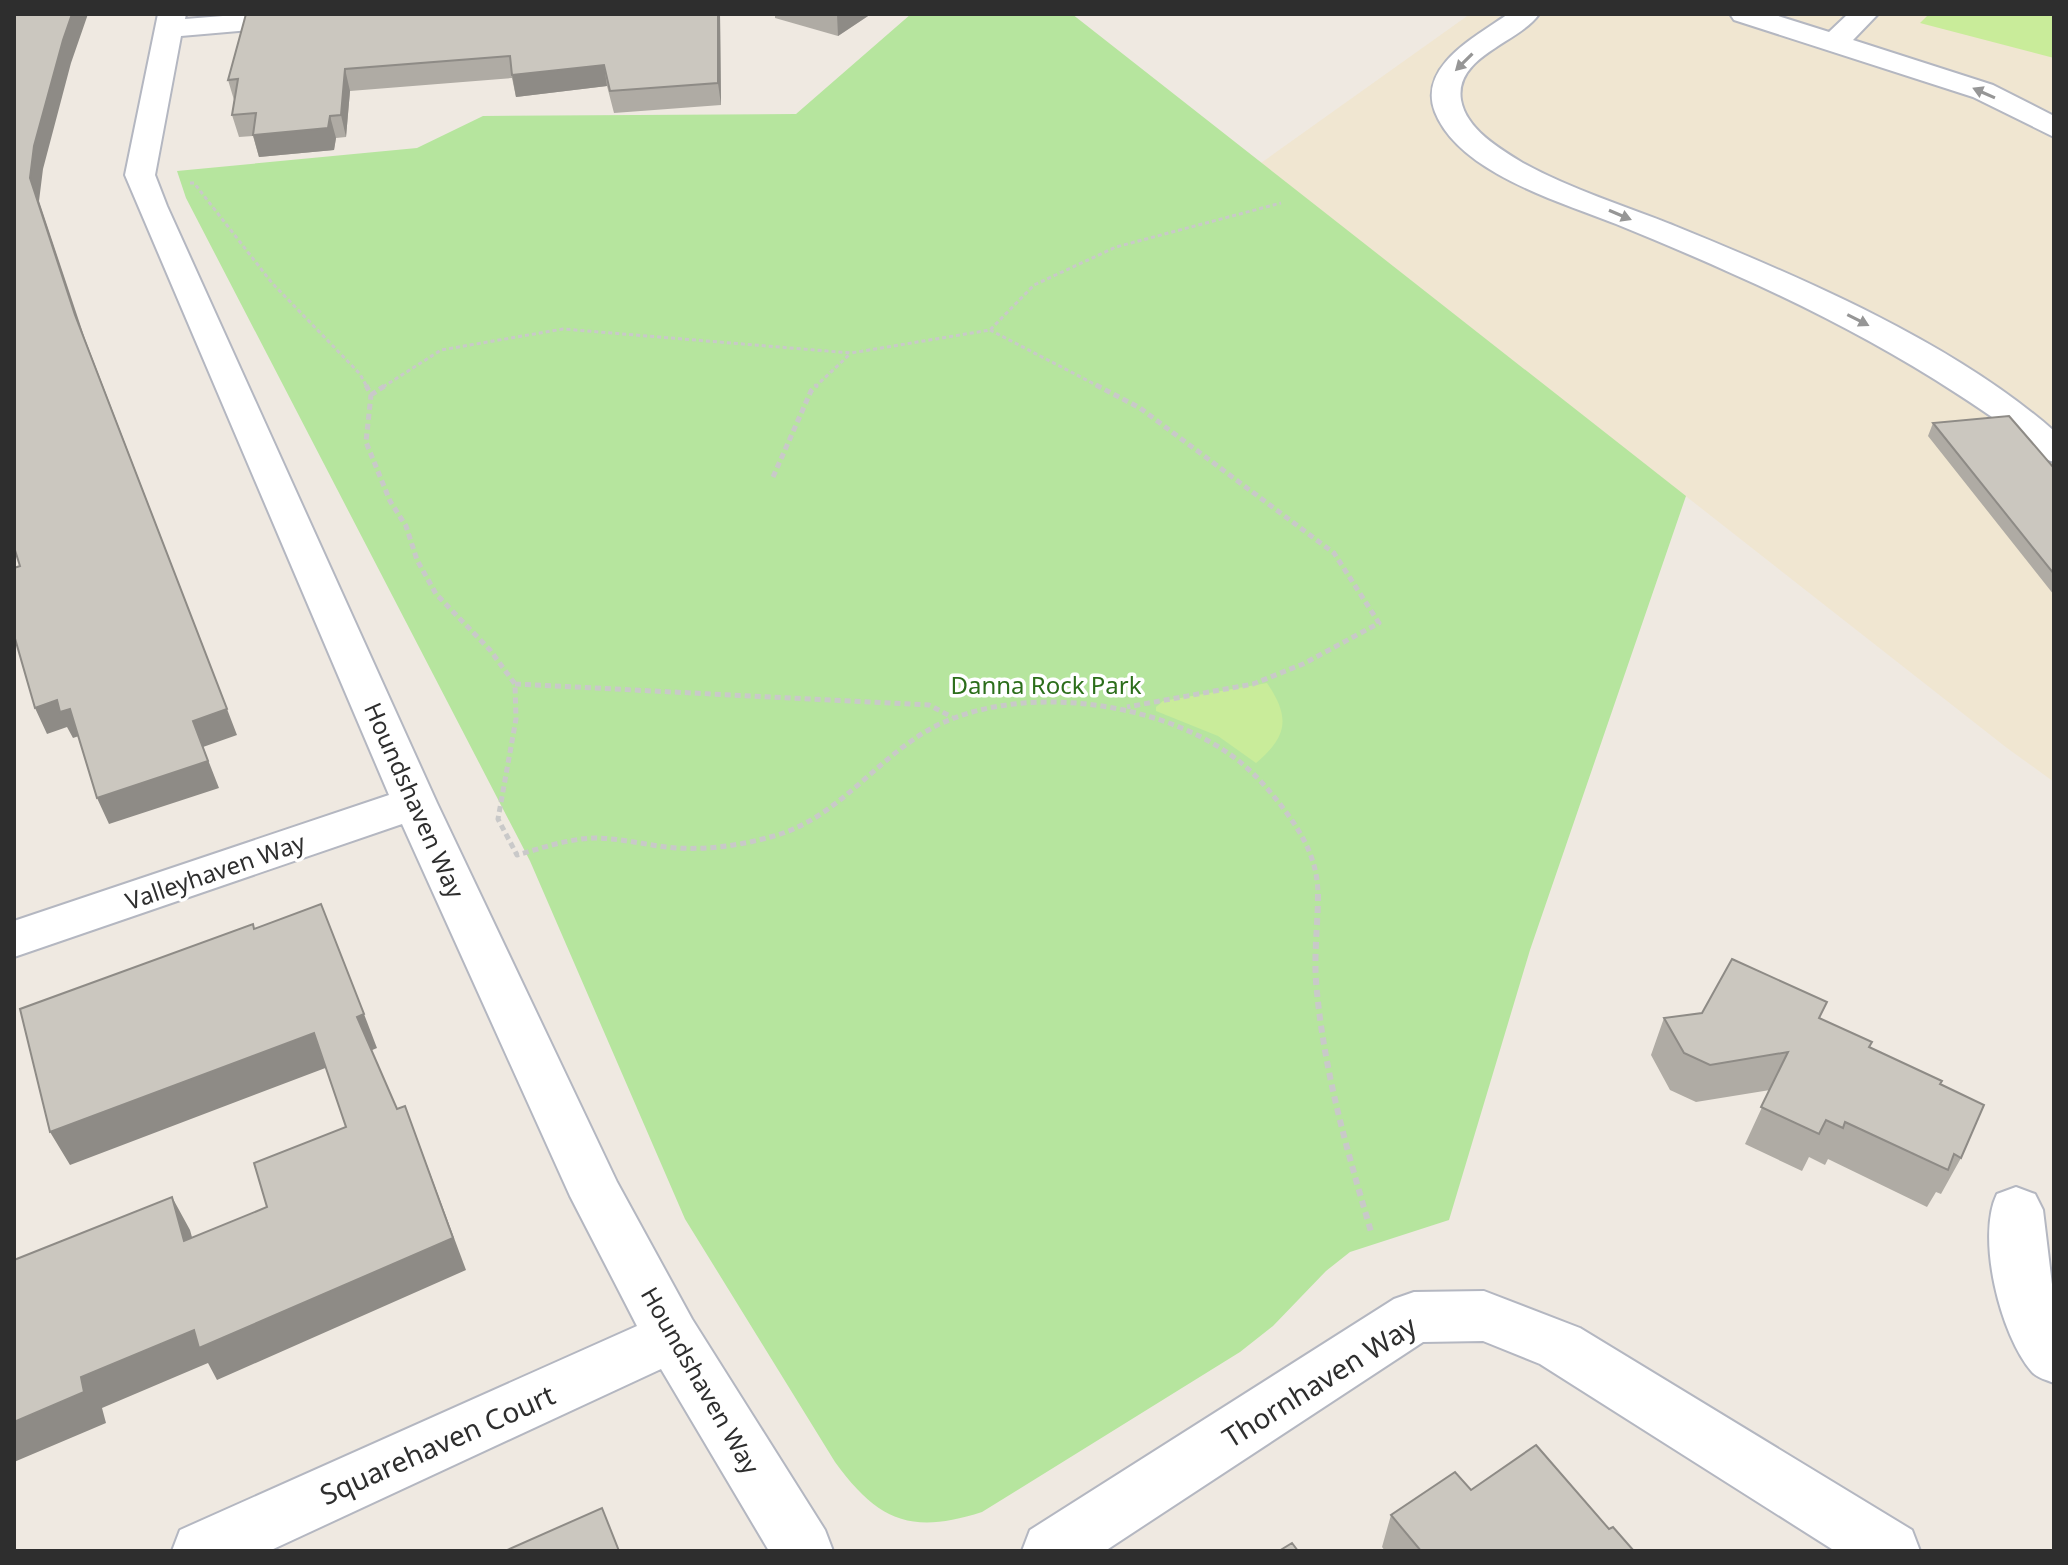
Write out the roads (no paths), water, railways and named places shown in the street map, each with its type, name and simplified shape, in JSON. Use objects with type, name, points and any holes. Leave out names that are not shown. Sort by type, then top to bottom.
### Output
[{"type":"street","points":[[170,22],[345,14]]},
{"type":"street","points":[[1525,14],[1460,63],[1449,81],[1446,97],[1465,137],[1492,159],[1525,176],[1813,297],[1900,340],[2028,424],[2054,451]]},
{"type":"street","points":[[1744,14],[1983,91],[2054,128]]},
{"type":"street","points":[[1834,43],[1864,14]]},
{"type":"street","name":"Houndshaven Way","points":[[170,22],[140,175],[163,236],[415,803],[597,1196],[672,1337],[803,1551]]},
{"type":"street","name":"Valleyhaven Way","points":[[14,939],[415,803]]},
{"type":"street","points":[[2016,1210],[2022,1293],[2039,1338],[2054,1357]]},
{"type":"street","name":"Thornhaven Way","points":[[1052,1551],[1414,1317],[1470,1316],[1484,1316],[1560,1346],[1890,1551]]},
{"type":"street","name":"Squarehaven Court","points":[[202,1551],[672,1337]]},
{"type":"park label","name":"Danna Rock Park","points":[[1046,684]]}]
